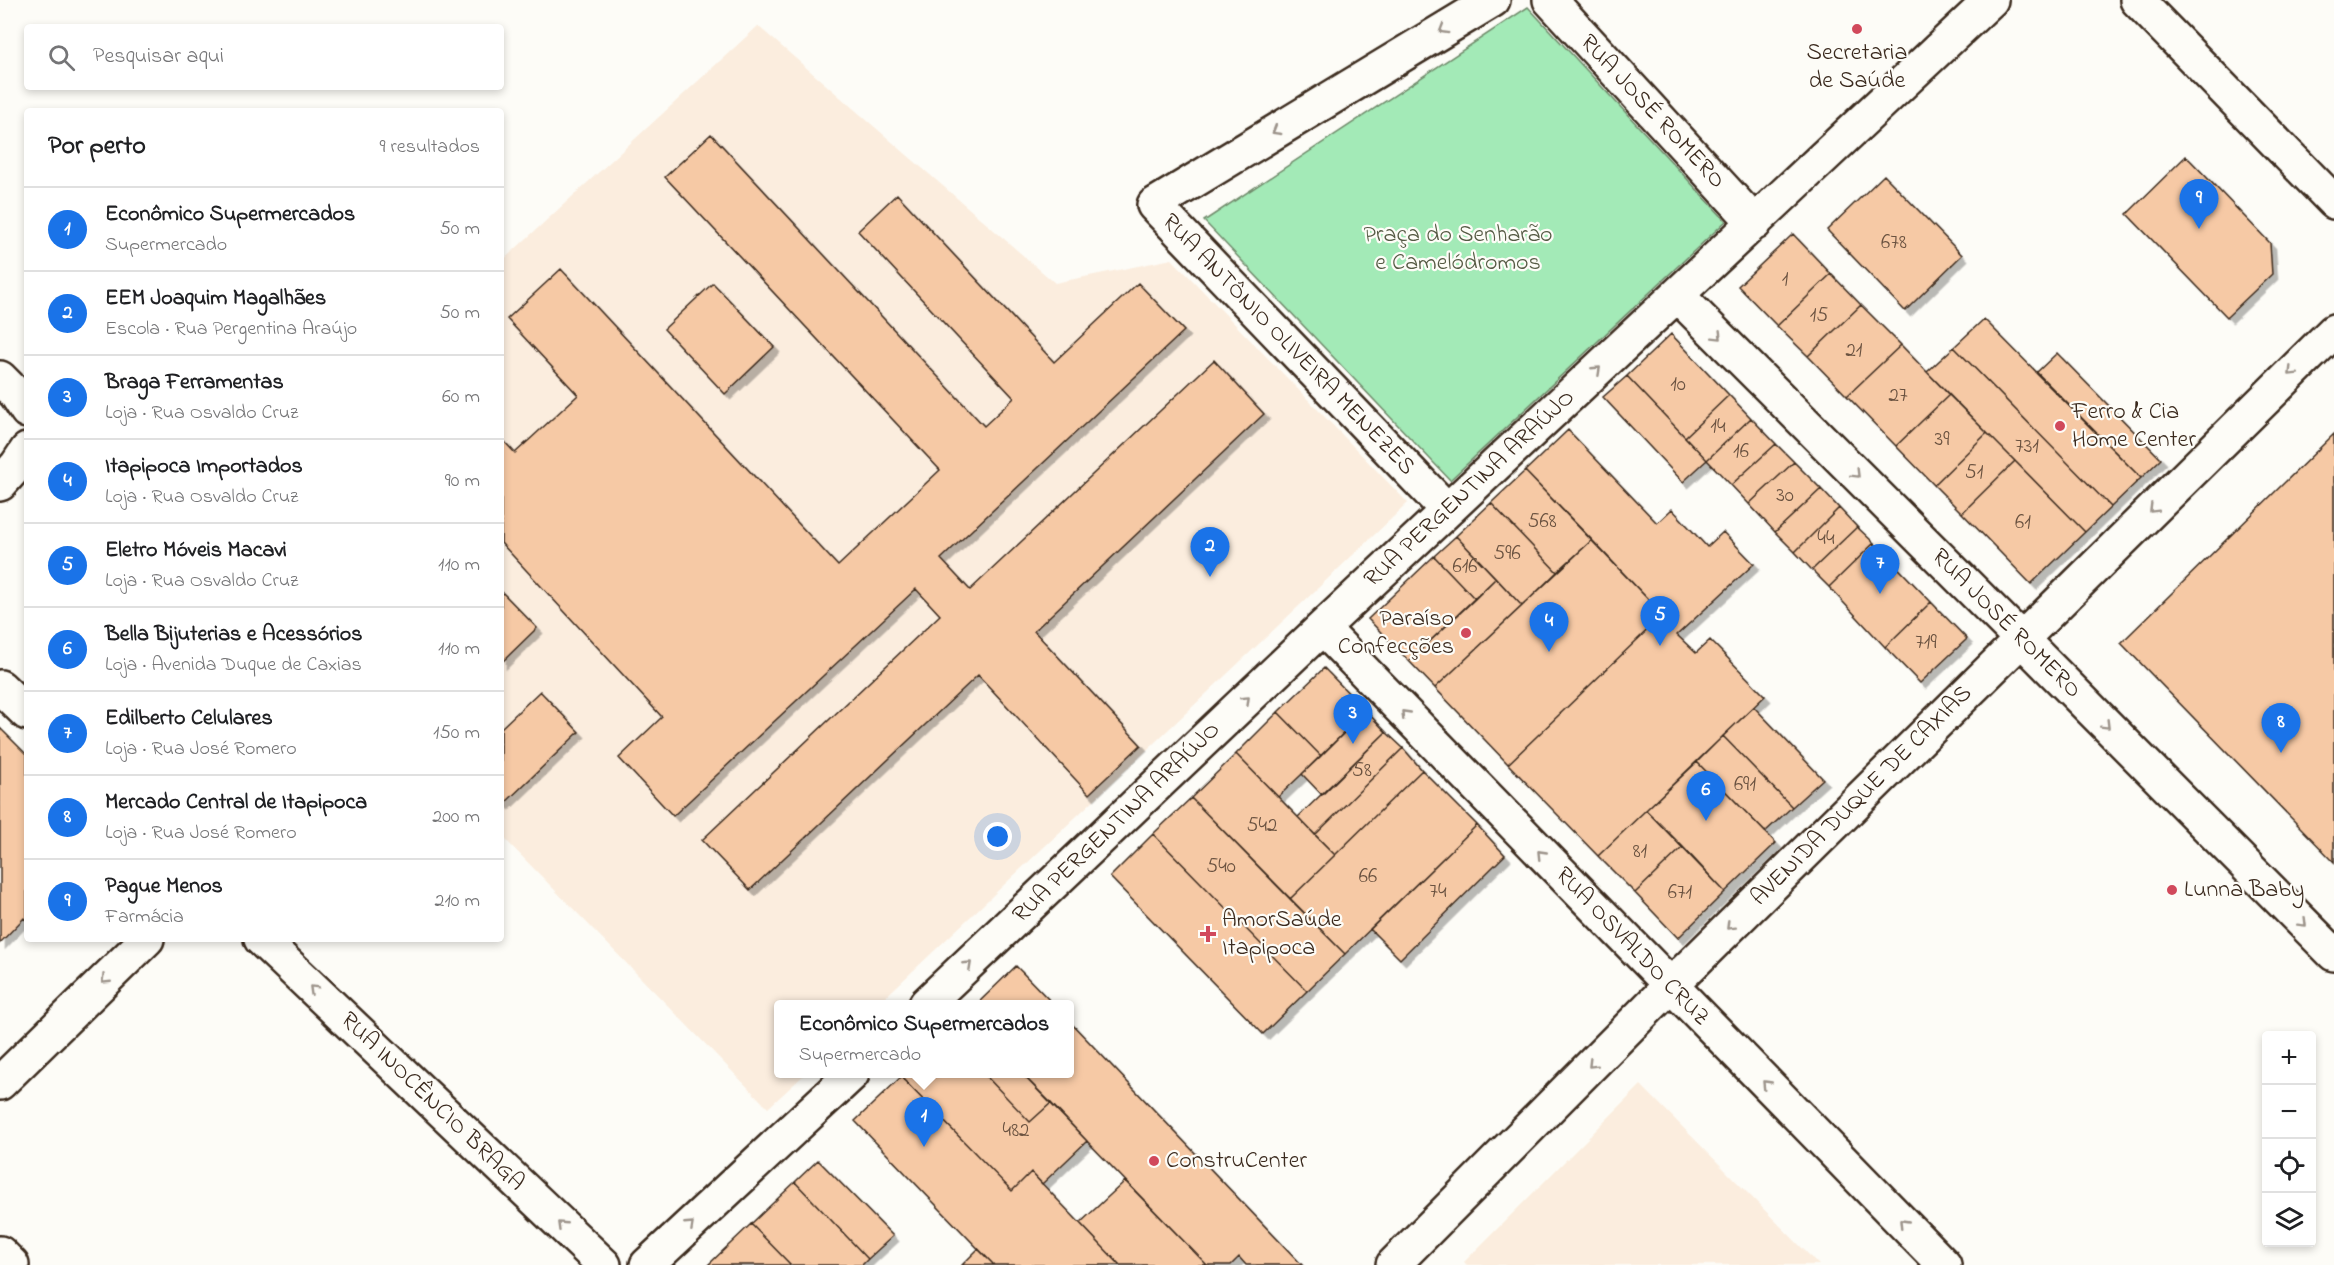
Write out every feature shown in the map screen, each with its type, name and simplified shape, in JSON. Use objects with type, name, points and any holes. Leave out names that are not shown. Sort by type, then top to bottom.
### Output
[{"type":"street","name":"RUA ANTÔNIO OLIVEIRA MENEZES","points":[[1447,510],[1154,205],[1493,0]]},
{"type":"street","name":"RUA JOSÉ ROMERO","points":[[1550,0],[1755,223]]},
{"type":"street","name":"RUA PERGENTINA ARAÚJO","points":[[931,1000],[1447,510],[1991,0]]},
{"type":"street","points":[[2138,0],[2334,202]]},
{"type":"street","name":"RUA JOSÉ ROMERO","points":[[1677,295],[2334,954]]},
{"type":"street","name":"AVENIDA DUQUE DE CAXIAS","points":[[1393,1265],[1670,986],[2334,331]]},
{"type":"street","points":[[0,378],[16,394],[24,406]]},
{"type":"street","points":[[0,484],[24,454]]},
{"type":"street","name":"RUA OSVALDO CRUZ","points":[[1322,628],[1944,1265]]},
{"type":"street","points":[[0,687],[24,710]]},
{"type":"street","points":[[0,1083],[144,942]]},
{"type":"street","name":"RUA INOCÊNCIO BRAGA","points":[[264,942],[604,1265]]},
{"type":"street","points":[[647,1265],[848,1078]]},
{"type":"street","points":[[0,1253],[12,1265]]},
{"type":"shaded area","points":[[758,26],[1055,283],[1172,259],[1408,503],[882,1000],[774,1000],[774,1078],[801,1078],[768,1108],[504,838],[504,804],[579,732],[540,691],[504,725],[504,660],[537,628],[504,594],[504,546],[662,717],[916,589],[940,615],[703,840],[750,890],[978,675],[1089,794],[1140,745],[1034,631],[1264,414],[1214,361],[970,590],[941,559],[1183,331],[1138,283],[1054,362],[897,194],[858,231],[1014,398],[984,426],[711,134],[666,177],[940,470],[838,566],[561,269],[507,319],[578,395],[515,453],[504,441],[504,259]],"holes":[[[713,283],[773,347],[725,394],[664,329]]]},
{"type":"shaded area","points":[[1641,1085],[1819,1265],[1467,1265],[1464,1262]]},
{"type":"green space","name":"Praça do Senharão e Camelódromos","points":[[1528,7],[1726,221],[1450,480],[1204,221]]},
{"type":"building","points":[[711,134],[984,426],[1014,398],[858,231],[897,194],[1054,362],[1138,283],[1184,331],[941,559],[970,590],[1214,360],[1264,414],[1034,631],[1141,745],[1089,794],[978,675],[750,890],[702,840],[940,615],[916,589],[673,816],[619,758],[662,717],[504,546],[504,441],[515,453],[578,395],[507,319],[561,269],[838,566],[940,470],[665,177]]},
{"type":"building","points":[[2186,156],[2270,243],[2272,274],[2227,317],[2127,214]]},
{"type":"building","points":[[1884,175],[1962,255],[1905,311],[1827,230]]},
{"type":"building","points":[[1793,234],[1831,274],[1777,326],[1738,286]]},
{"type":"building","points":[[1831,274],[1861,305],[1808,356],[1777,326]]},
{"type":"building","points":[[713,283],[774,347],[725,394],[664,329]]},
{"type":"building","points":[[1861,305],[1901,345],[1847,396],[1808,356]]},
{"type":"building","name":"Ferro & Cia Home Center","points":[[1984,319],[2141,478],[2111,507],[1954,347]]},
{"type":"building","points":[[1671,334],[1729,395],[1685,437],[1627,376]]},
{"type":"building","points":[[1901,345],[1949,395],[1896,446],[1847,396]]},
{"type":"building","points":[[1954,347],[2111,507],[2085,532],[1927,372]]},
{"type":"building","points":[[2057,353],[2161,459],[2141,478],[2036,373]]},
{"type":"building","points":[[1627,376],[1707,460],[1683,482],[1603,397]]},
{"type":"building","points":[[1729,395],[1751,418],[1707,460],[1685,437]]},
{"type":"building","points":[[1949,395],[1987,433],[1934,485],[1896,446]]},
{"type":"building","points":[[1751,418],[1776,444],[1731,485],[1707,460]]},
{"type":"building","points":[[1568,430],[1657,523],[1672,509],[1707,547],[1723,532],[1754,564],[1677,635],[1696,653],[1710,640],[1765,696],[1598,856],[1508,764],[1663,615],[1525,471]]},
{"type":"building","points":[[1987,433],[2015,461],[1962,513],[1934,485]]},
{"type":"building","points":[[2334,434],[2334,862],[2121,643]]},
{"type":"building","points":[[1776,444],[1794,462],[1749,504],[1731,485]]},
{"type":"building","points":[[2015,461],[2085,532],[2031,584],[1962,513]]},
{"type":"building","points":[[1794,462],[1821,489],[1775,532],[1749,504]]},
{"type":"building","points":[[1525,471],[1592,540],[1557,572],[1491,503]]},
{"type":"building","points":[[1821,489],[1839,508],[1795,552],[1775,532]]},
{"type":"building","points":[[1491,503],[1557,572],[1522,606],[1456,536]]},
{"type":"building","points":[[1839,508],[1857,527],[1812,570],[1795,552]]},
{"type":"building","points":[[1857,527],[1874,543],[1829,587],[1812,570]]},
{"type":"building","points":[[1456,536],[1496,578],[1475,599],[1434,556]]},
{"type":"building","points":[[1592,540],[1663,615],[1508,764],[1435,688]]},
{"type":"building","points":[[1874,543],[1931,602],[1885,647],[1829,587]]},
{"type":"building","points":[[1434,556],[1475,599],[1409,661],[1368,619]]},
{"type":"building","name":"Paraíso Confecções","points":[[1496,578],[1522,606],[1435,688],[1409,661]]},
{"type":"building","points":[[504,594],[537,628],[504,660]]},
{"type":"building","points":[[1931,602],[1967,639],[1920,683],[1885,647]]},
{"type":"building","points":[[1324,668],[1366,711],[1321,756],[1278,712]]},
{"type":"building","points":[[540,691],[579,732],[504,804],[504,725]]},
{"type":"building","points":[[1754,707],[1823,779],[1792,807],[1723,736]]},
{"type":"building","points":[[1366,711],[1386,732],[1322,795],[1302,774]]},
{"type":"building","points":[[1278,712],[1321,756],[1278,797],[1236,754]]},
{"type":"building","points":[[0,728],[24,752],[24,918],[0,943]]},
{"type":"building","points":[[1386,732],[1403,748],[1315,835],[1298,817]]},
{"type":"building","points":[[1723,736],[1792,807],[1765,832],[1697,762]]},
{"type":"building","points":[[1403,748],[1422,770],[1335,855],[1315,835]]},
{"type":"building","points":[[1236,754],[1335,855],[1290,899],[1191,798]]},
{"type":"building","points":[[1697,762],[1776,843],[1725,892],[1646,810]]},
{"type":"building","points":[[1422,770],[1477,825],[1345,954],[1290,899]]},
{"type":"building","points":[[1191,798],[1345,954],[1307,991],[1153,834]]},
{"type":"building","points":[[1646,810],[1683,847],[1635,893],[1598,856]]},
{"type":"building","points":[[1477,825],[1505,855],[1400,959],[1370,929]]},
{"type":"building","name":"AmorSaúde Itapipoca","points":[[1153,834],[1307,991],[1263,1034],[1110,877]]},
{"type":"building","points":[[1683,847],[1725,892],[1678,938],[1635,893]]},
{"type":"building","points":[[1016,966],[1049,1000],[981,1000]]},
{"type":"building","name":"ConstruCenter","points":[[1074,1026],[1302,1265],[1246,1265],[1239,1257],[1231,1265],[1207,1265],[1026,1078],[1074,1078]]},
{"type":"building","points":[[902,1078],[988,1078],[1030,1122],[1051,1103],[1087,1141],[1042,1184],[1031,1172],[1012,1191]]},
{"type":"building","points":[[902,1078],[1012,1191],[1031,1172],[1120,1265],[994,1265],[855,1121]]},
{"type":"building","points":[[988,1078],[1026,1078],[1051,1103],[1030,1122]]},
{"type":"building","points":[[818,1160],[893,1236],[868,1259],[795,1182]]},
{"type":"building","points":[[1125,1181],[1207,1265],[1120,1265],[1080,1223]]},
{"type":"building","points":[[795,1182],[868,1259],[862,1265],[791,1265],[751,1224]]},
{"type":"building","points":[[751,1224],[791,1265],[708,1265]]},
{"type":"building","points":[[978,1249],[994,1265],[962,1265]]},
{"type":"place","name":"Secretaria de Saúde","points":[[1857,29]]},
{"type":"place","name":"Pague Menos","points":[[2199,229]]},
{"type":"place","name":"Ferro & Cia Home Center","points":[[2060,426]]},
{"type":"place","name":"EEM Joaquim Magalhães","points":[[1210,577]]},
{"type":"place","name":"Edilberto Celulares","points":[[1880,594]]},
{"type":"place","name":"Paraíso Confecções","points":[[1466,633]]},
{"type":"place","name":"Eletro Móveis Macavi","points":[[1660,646]]},
{"type":"place","name":"Itapipoca Importados","points":[[1549,652]]},
{"type":"place","name":"Braga Ferramentas","points":[[1353,744]]},
{"type":"place","name":"Mercado Central de Itapipoca","points":[[2281,753]]},
{"type":"place","name":"Bella Bijuterias e Acessórios","points":[[1706,821]]},
{"type":"place","name":"Lunna Baby","points":[[2172,890]]},
{"type":"place","name":"AmorSaúde Itapipoca","points":[[1208,934]]},
{"type":"place","name":"Econômico Supermercados","points":[[924,1147]]},
{"type":"place","name":"ConstruCenter","points":[[1154,1161]]}]
